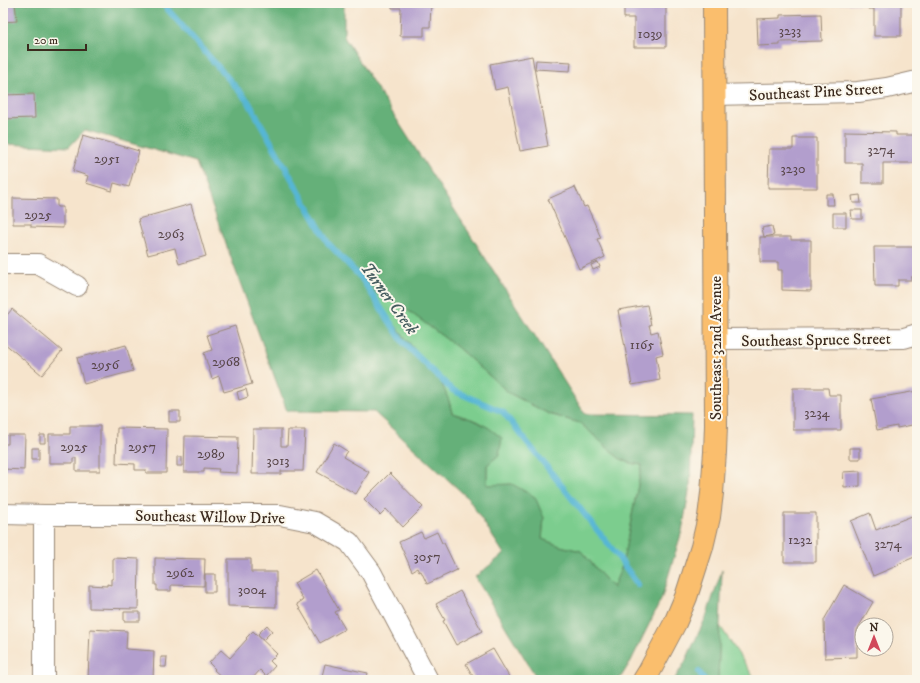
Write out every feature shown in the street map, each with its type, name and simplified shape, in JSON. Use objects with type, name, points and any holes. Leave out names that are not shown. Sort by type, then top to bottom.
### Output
[{"type":"main road","name":"Southeast 32nd Avenue","points":[[644,680],[650,672],[675,623],[686,597],[700,552],[712,493],[715,452],[716,339],[714,3]]},
{"type":"street","name":"Southeast Pine Street","points":[[714,95],[858,92],[887,88],[917,81]]},
{"type":"street","points":[[3,264],[38,264],[77,286]]},
{"type":"street","name":"Southeast Spruce Street","points":[[716,339],[904,338],[917,334]]},
{"type":"street","name":"Southeast Willow Drive","points":[[3,514],[280,515],[314,522],[350,542],[371,572],[428,680]]},
{"type":"street","points":[[44,515],[44,680]]},
{"type":"green space","points":[[3,3],[344,3],[344,37],[585,414],[692,415],[690,486],[682,531],[661,600],[631,661],[619,680],[538,680],[475,577],[504,554],[468,498],[374,412],[287,411],[196,162],[85,130],[69,147],[3,144]],"holes":[[[364,286],[406,309],[457,347],[509,393],[549,414],[580,423],[619,458],[630,463],[642,465],[622,566],[613,588],[581,551],[560,546],[542,539],[544,518],[535,497],[512,484],[487,485],[487,465],[499,455],[502,438],[489,428],[474,420],[452,413],[442,384]]]},
{"type":"green space","points":[[363,285],[406,309],[457,347],[509,393],[549,414],[580,423],[619,458],[630,463],[642,465],[622,566],[613,588],[581,551],[560,546],[542,539],[544,518],[512,484],[487,486],[487,465],[499,454],[489,428],[474,420],[452,413],[449,401]]},
{"type":"green space","points":[[722,570],[718,680],[674,680],[685,662],[706,617]]},
{"type":"green space","points":[[720,626],[753,676],[756,680],[718,680]]},
{"type":"building","points":[[3,3],[15,3],[17,21],[3,22]]},
{"type":"building","points":[[392,3],[431,3],[430,27],[424,27],[424,36],[400,36],[401,8],[392,8]]},
{"type":"building","points":[[624,3],[666,3],[666,47],[634,47],[634,18],[624,18]]},
{"type":"building","points":[[839,3],[901,3],[901,36],[874,36],[874,9],[868,9],[868,4]]},
{"type":"building","points":[[821,14],[822,41],[780,42],[780,45],[758,46],[757,19],[780,18],[780,15]]},
{"type":"building","points":[[532,56],[548,146],[520,151],[508,87],[495,90],[490,64]]},
{"type":"building","points":[[536,60],[571,62],[570,71],[535,69]]},
{"type":"building","points":[[34,94],[35,118],[3,119],[3,95]]},
{"type":"building","points":[[845,131],[896,132],[896,135],[917,135],[917,163],[883,163],[883,183],[862,183],[862,163],[845,163]]},
{"type":"building","points":[[83,135],[139,151],[129,187],[114,183],[112,191],[86,183],[88,176],[73,171]]},
{"type":"building","points":[[793,138],[817,138],[817,188],[768,188],[769,149],[793,149]]},
{"type":"building","points":[[575,187],[584,207],[587,206],[601,238],[597,239],[605,257],[579,269],[548,199]]},
{"type":"building","points":[[826,194],[833,194],[834,205],[826,205]]},
{"type":"building","points":[[860,195],[861,203],[853,203],[852,196]]},
{"type":"building","points":[[13,198],[57,199],[57,207],[63,207],[63,228],[31,227],[31,224],[13,224]]},
{"type":"building","points":[[191,204],[206,256],[179,264],[175,248],[148,255],[138,219]]},
{"type":"building","points":[[851,210],[862,210],[862,219],[852,219]]},
{"type":"building","points":[[833,213],[846,213],[846,227],[833,227]]},
{"type":"building","points":[[772,226],[774,235],[764,237],[762,228]]},
{"type":"building","points":[[760,237],[791,237],[791,240],[811,240],[811,291],[782,290],[782,270],[778,270],[778,262],[760,262]]},
{"type":"building","points":[[874,247],[917,247],[917,277],[911,277],[911,280],[898,280],[898,286],[875,286]]},
{"type":"building","points":[[598,262],[600,267],[593,270],[591,265]]},
{"type":"building","points":[[647,305],[651,333],[658,331],[663,354],[656,356],[660,380],[632,385],[618,310]]},
{"type":"building","points":[[12,309],[62,351],[42,375],[3,342],[3,320]]},
{"type":"building","points":[[235,326],[252,384],[224,392],[219,376],[212,379],[204,353],[212,350],[207,335]]},
{"type":"building","points":[[126,345],[133,371],[84,384],[77,358]]},
{"type":"building","points":[[793,388],[828,388],[829,395],[841,395],[841,430],[793,430]]},
{"type":"building","points":[[246,389],[248,397],[239,400],[237,392]]},
{"type":"building","points":[[917,391],[917,424],[877,430],[871,399]]},
{"type":"building","points":[[169,411],[180,411],[180,422],[169,422]]},
{"type":"building","points":[[70,426],[100,426],[100,471],[76,471],[76,458],[73,458],[73,463],[49,463],[49,434],[70,434]]},
{"type":"building","points":[[117,428],[167,429],[166,473],[146,473],[146,470],[135,470],[135,464],[116,463]]},
{"type":"building","points":[[253,429],[281,429],[281,446],[287,446],[288,430],[305,430],[303,471],[281,471],[281,474],[252,474]]},
{"type":"building","points":[[8,435],[25,435],[24,470],[3,469],[3,444],[8,444]]},
{"type":"building","points":[[40,435],[45,435],[45,443],[40,443]]},
{"type":"building","points":[[185,436],[238,437],[237,473],[218,472],[219,469],[204,468],[204,472],[184,472]]},
{"type":"building","points":[[334,443],[347,451],[343,457],[369,472],[356,494],[317,472]]},
{"type":"building","points":[[32,448],[39,448],[39,459],[32,459]]},
{"type":"building","points":[[850,448],[860,448],[860,459],[850,459]]},
{"type":"building","points":[[177,457],[182,457],[182,466],[177,466]]},
{"type":"building","points":[[860,471],[860,486],[844,487],[843,472]]},
{"type":"building","points":[[390,473],[423,507],[403,527],[386,509],[380,515],[364,499]]},
{"type":"building","points":[[784,513],[816,513],[816,562],[784,562]]},
{"type":"building","points":[[870,513],[876,530],[912,516],[917,529],[917,556],[873,576],[851,521]]},
{"type":"building","points":[[421,532],[424,538],[437,532],[457,570],[427,584],[421,571],[419,572],[417,568],[412,571],[399,542]]},
{"type":"building","points":[[113,558],[139,559],[138,609],[89,608],[89,585],[111,585],[111,579],[113,579]]},
{"type":"building","points":[[155,558],[205,559],[204,586],[171,585],[171,591],[157,591],[157,585],[155,585]]},
{"type":"building","points":[[228,559],[251,559],[251,572],[276,572],[276,607],[228,606]]},
{"type":"building","points":[[316,570],[339,610],[335,612],[345,629],[320,643],[297,604],[303,600],[294,583]]},
{"type":"building","points":[[205,574],[215,574],[215,592],[205,592]]},
{"type":"building","points":[[844,585],[873,602],[864,617],[854,617],[854,657],[857,657],[825,658],[824,620]]},
{"type":"building","points":[[460,591],[482,631],[456,645],[436,604]]},
{"type":"building","points":[[124,612],[140,612],[140,621],[124,621]]},
{"type":"building","points":[[267,625],[272,631],[263,640],[258,634]]},
{"type":"building","points":[[90,629],[127,631],[126,649],[154,651],[153,680],[88,680]]},
{"type":"building","points":[[253,631],[277,654],[270,661],[275,666],[266,676],[260,670],[252,679],[253,680],[225,680],[209,663],[221,650],[230,658]]},
{"type":"building","points":[[493,649],[511,680],[475,680],[466,664]]},
{"type":"building","points":[[161,657],[167,657],[166,667],[161,667]]},
{"type":"building","points":[[325,664],[368,673],[366,680],[321,680]]},
{"type":"waterway","name":"Turner Creek","points":[[162,3],[248,101],[328,243],[362,279],[403,342],[452,390],[503,412],[617,555],[638,585]]},
{"type":"waterway","points":[[699,672],[704,680]]}]
